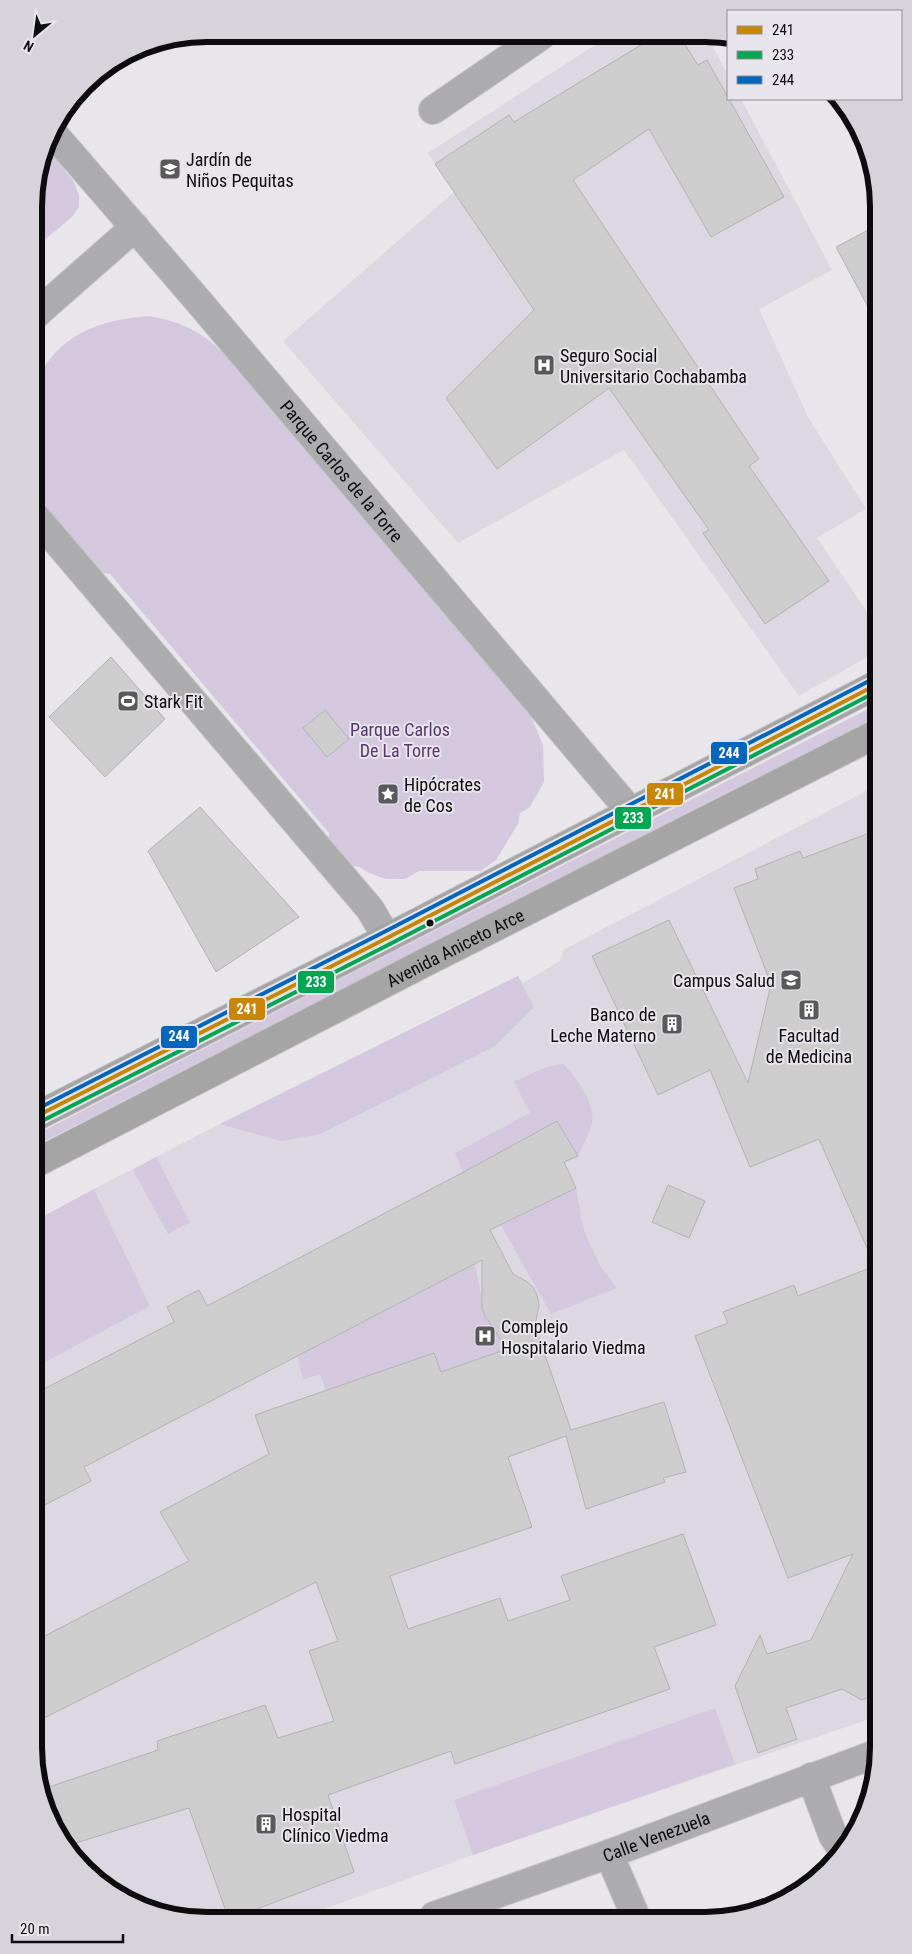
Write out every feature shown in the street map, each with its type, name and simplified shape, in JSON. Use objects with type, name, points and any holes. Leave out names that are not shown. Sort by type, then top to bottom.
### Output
[{"type":"main road","points":[[42,1113],[387,938],[870,688]]},
{"type":"main road","name":"Avenida Aniceto Arce","points":[[42,1160],[426,962],[870,737]]},
{"type":"street","points":[[433,110],[532,42]]},
{"type":"street","name":"Parque Carlos de la Torre","points":[[58,139],[135,227],[631,812]]},
{"type":"street","points":[[43,308],[135,227]]},
{"type":"street","points":[[43,525],[370,909],[387,938]]},
{"type":"street","name":"Calle Venezuela","points":[[445,1912],[609,1854],[869,1756]]},
{"type":"street","points":[[811,1777],[832,1836],[837,1843]]},
{"type":"street","points":[[609,1854],[634,1912]]},
{"type":"shaded area","name":"Seguro Social Universitario Cochabamba","points":[[599,42],[711,43],[727,74],[727,100],[742,100],[832,270],[759,309],[808,417],[866,509],[817,538],[870,616],[870,655],[799,696],[624,450],[458,543],[283,341],[454,192],[428,153]]},
{"type":"shaded area","name":"Complejo Hospitalario Viedma","points":[[870,789],[869,1719],[473,1855],[316,1912],[208,1912],[186,1910],[155,1903],[116,1884],[91,1863],[77,1847],[55,1809],[48,1789],[42,1746],[42,1364],[150,1306],[94,1189],[220,1124],[518,976],[523,983],[560,961],[563,950]]},
{"type":"green space","points":[[55,146],[64,162],[65,171],[73,180],[79,195],[79,207],[73,216],[43,241],[43,197],[48,165]]},
{"type":"green space","name":"Parque Carlos De La Torre","points":[[150,316],[187,327],[216,346],[234,365],[241,361],[277,402],[273,411],[397,557],[440,567],[522,697],[520,703],[531,716],[543,745],[544,782],[530,807],[520,813],[518,824],[496,860],[481,871],[419,871],[405,879],[386,879],[369,873],[360,867],[347,865],[328,842],[329,833],[110,574],[91,571],[43,509],[43,369],[55,353],[82,333],[113,321]]},
{"type":"green space","points":[[870,708],[870,720],[42,1142],[42,1131]]},
{"type":"green space","points":[[518,976],[534,1007],[495,1046],[320,1134],[281,1141],[220,1124]]},
{"type":"green space","points":[[563,1064],[584,1091],[591,1107],[591,1127],[578,1156],[557,1121],[463,1172],[455,1153],[530,1113],[514,1082],[546,1067]]},
{"type":"green space","points":[[156,1157],[190,1222],[168,1234],[133,1170]]},
{"type":"green space","points":[[576,1188],[583,1228],[600,1266],[617,1288],[551,1314],[501,1225]]},
{"type":"green space","points":[[94,1189],[150,1306],[42,1364],[42,1217]]},
{"type":"green space","points":[[475,1264],[485,1316],[490,1323],[503,1332],[506,1349],[441,1372],[434,1353],[371,1375],[332,1409],[320,1374],[303,1380],[298,1356]]},
{"type":"green space","points":[[715,1708],[735,1764],[473,1855],[454,1800]]},
{"type":"building","points":[[646,42],[683,42],[698,65],[707,60],[727,96],[727,100],[729,100],[784,197],[711,237],[649,129],[573,180],[759,459],[749,466],[829,581],[765,624],[703,533],[709,530],[609,388],[497,469],[446,398],[534,310],[435,164],[509,115],[514,122]]},
{"type":"building","points":[[870,229],[870,310],[836,247]]},
{"type":"building","points":[[111,657],[165,719],[105,777],[49,717]]},
{"type":"building","points":[[325,710],[349,739],[327,757],[303,728]]},
{"type":"building","points":[[200,807],[299,917],[216,972],[148,851]]},
{"type":"building","points":[[870,833],[869,1253],[819,1139],[750,1167],[710,1070],[658,1095],[592,956],[669,920],[748,1083],[771,984],[734,888],[758,879],[755,869],[800,851],[803,858]]},
{"type":"building","points":[[557,1121],[578,1156],[564,1162],[576,1188],[490,1230],[513,1274],[533,1287],[537,1295],[539,1305],[535,1326],[571,1430],[664,1402],[686,1472],[663,1478],[665,1482],[586,1509],[566,1436],[508,1457],[532,1527],[390,1576],[408,1629],[500,1598],[508,1621],[570,1600],[561,1576],[683,1534],[716,1625],[654,1647],[670,1689],[455,1764],[451,1751],[328,1795],[354,1872],[249,1912],[226,1912],[189,1808],[75,1843],[55,1809],[48,1787],[158,1750],[157,1741],[265,1705],[278,1738],[334,1721],[309,1651],[338,1641],[316,1582],[42,1719],[42,1637],[189,1561],[160,1512],[269,1454],[255,1415],[434,1353],[441,1372],[507,1349],[482,1309],[482,1260],[84,1467],[91,1481],[42,1506],[42,1390],[174,1322],[167,1307],[183,1298],[199,1290],[207,1306],[460,1174]]},
{"type":"building","points":[[668,1185],[705,1201],[689,1238],[652,1222]]},
{"type":"building","points":[[869,1268],[869,1697],[862,1700],[842,1689],[786,1708],[797,1739],[758,1753],[735,1686],[760,1635],[767,1654],[811,1640],[853,1554],[788,1578],[695,1336],[728,1323],[723,1312],[794,1285],[798,1296]]},
{"type":"transit line","name":"244","points":[[42,1106],[870,681]]},
{"type":"transit line","name":"241","points":[[42,1113],[387,938],[870,688]]},
{"type":"transit line","name":"233","points":[[42,1121],[390,944],[870,695]]},
{"type":"place","name":"Jardín de Niños Pequitas","points":[[170,169]]},
{"type":"place","name":"Seguro Social Universitario Cochabamba","points":[[544,365]]},
{"type":"place","name":"Stark Fit","points":[[128,701]]},
{"type":"place","name":"Hipócrates de Cos","points":[[388,794]]},
{"type":"place","name":"Campus Salud","points":[[791,980]]},
{"type":"place","name":"Facultad de Medicina","points":[[809,1010]]},
{"type":"place","name":"Banco de Leche Materno","points":[[672,1024]]},
{"type":"place","name":"Complejo Hospitalario Viedma","points":[[485,1336]]},
{"type":"place","name":"Hospital Clínico Viedma","points":[[266,1824]]}]
